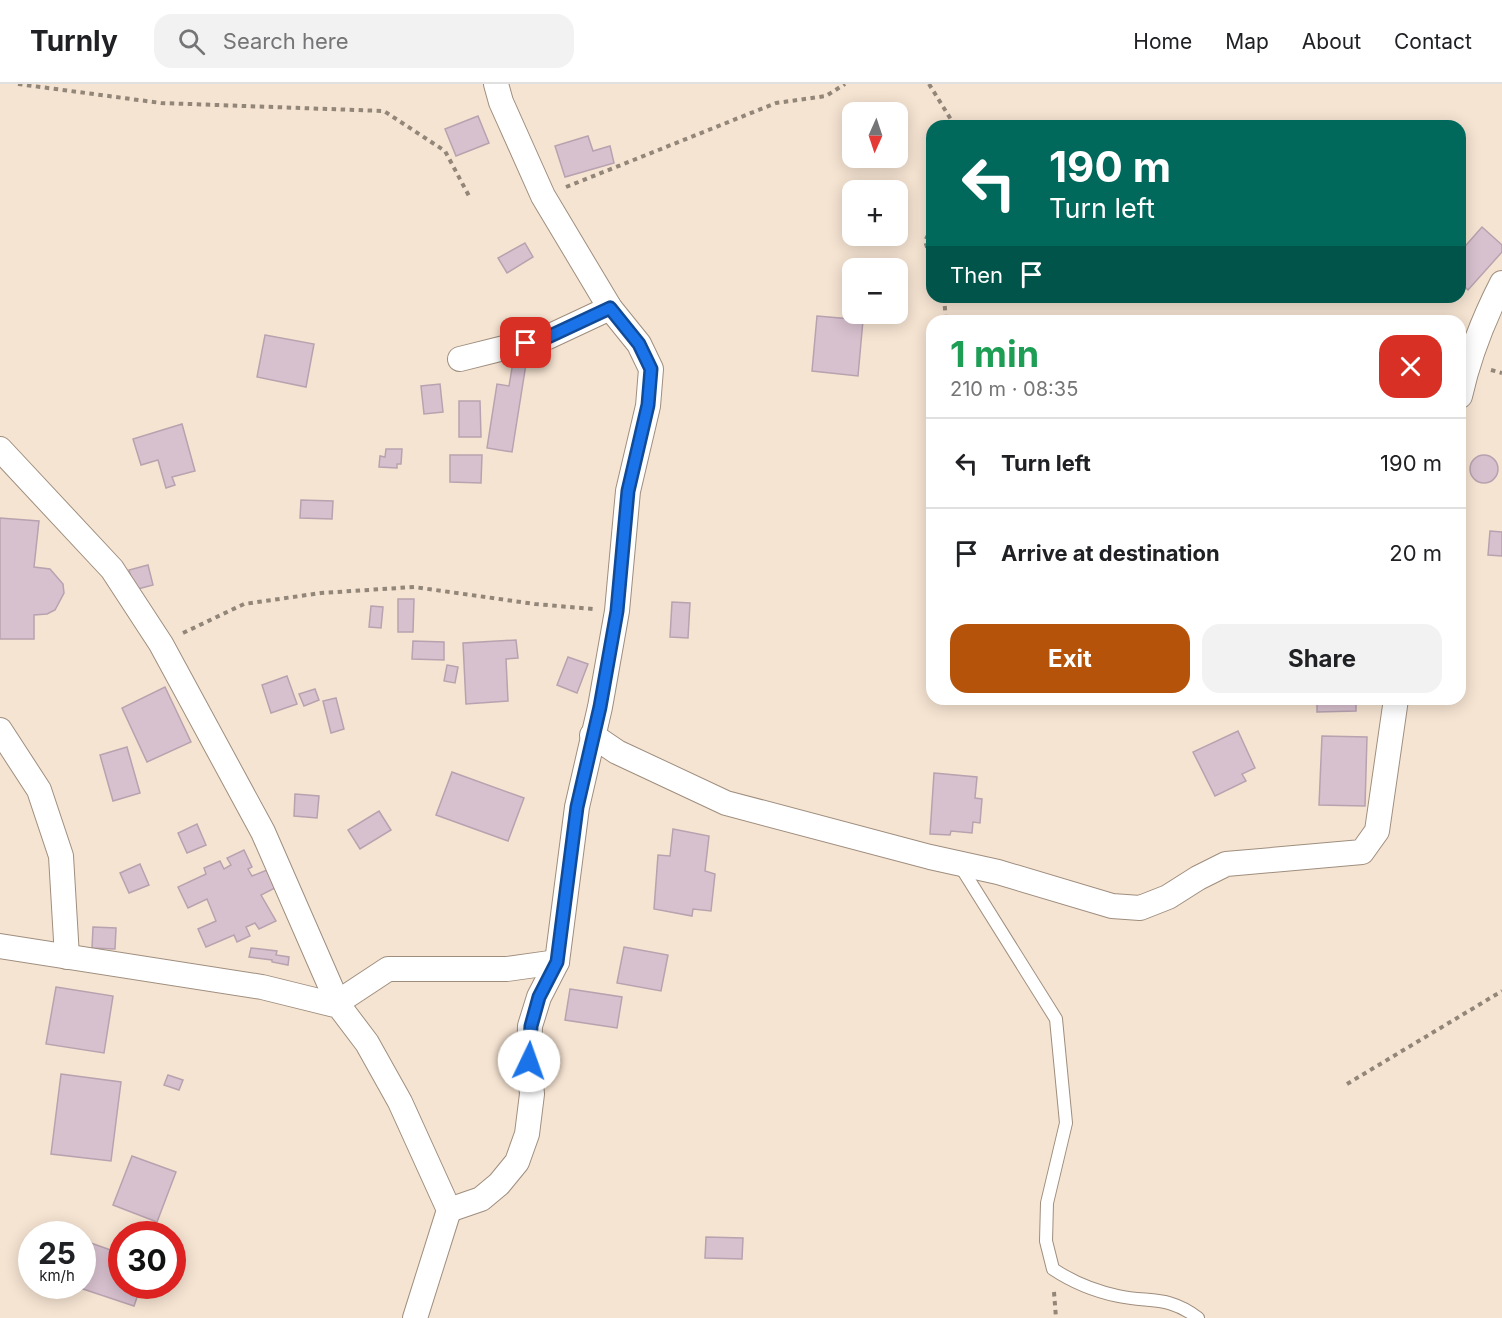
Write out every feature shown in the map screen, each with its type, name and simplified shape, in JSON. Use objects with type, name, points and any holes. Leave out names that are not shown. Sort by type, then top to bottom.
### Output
[{"type":"street","points":[[449,1210],[481,1199],[499,1184],[517,1162],[527,1134],[532,1094],[529,1061],[531,1026],[539,997],[557,962],[577,807],[600,707],[617,611],[628,491],[648,405],[651,369],[639,344],[610,308],[543,196],[501,102],[496,84]]},
{"type":"street","points":[[1466,376],[1483,320],[1502,283]]},
{"type":"street","points":[[460,359],[548,337],[610,308]]},
{"type":"street","points":[[0,449],[112,569],[161,644],[263,832],[339,1004],[367,1043],[400,1102],[449,1210],[415,1318]]},
{"type":"street","points":[[592,735],[617,752],[726,803],[998,872],[1113,906],[1140,908],[1167,897],[1227,864],[1362,852],[1377,831],[1395,705]]},
{"type":"street","points":[[0,730],[39,790],[61,856],[67,957]]},
{"type":"street","points":[[0,946],[262,987],[339,1004],[388,969],[507,969],[557,962]]},
{"type":"lane","points":[[958,863],[1056,1019],[1066,1123],[1047,1203],[1046,1242],[1053,1269],[1076,1285],[1120,1296],[1166,1300],[1198,1318]]},
{"type":"path","points":[[18,84],[161,103],[384,111],[445,151],[469,196]]},
{"type":"path","points":[[543,196],[776,103],[826,96],[846,84]]},
{"type":"path","points":[[930,84],[951,120]]},
{"type":"path","points":[[161,644],[244,604],[333,592],[414,587],[536,604],[617,611]]},
{"type":"path","points":[[1347,1084],[1502,991]]},
{"type":"building","points":[[478,116],[489,143],[456,156],[445,129]]},
{"type":"building","points":[[588,136],[593,151],[610,146],[614,163],[565,177],[555,146]]},
{"type":"building","points":[[1482,227],[1502,245],[1502,252],[1468,290],[1466,288],[1466,245]]},
{"type":"building","points":[[525,243],[533,257],[507,273],[498,258]]},
{"type":"building","points":[[817,316],[842,318],[842,324],[863,324],[858,376],[812,371]]},
{"type":"building","points":[[265,335],[314,344],[306,387],[257,377]]},
{"type":"building","points":[[513,362],[526,364],[512,452],[487,448],[497,384],[509,386]]},
{"type":"building","points":[[440,384],[443,412],[424,414],[421,386]]},
{"type":"building","points":[[459,401],[480,401],[481,437],[459,437]]},
{"type":"building","points":[[182,424],[195,471],[172,477],[175,485],[166,488],[158,460],[141,465],[133,439]]},
{"type":"building","points":[[386,449],[402,449],[401,464],[397,464],[397,468],[379,467],[380,456],[385,457]]},
{"type":"building","points":[[450,455],[482,455],[481,483],[450,482]]},
{"type":"building","points":[[1484,455],[1494,459],[1498,469],[1494,479],[1484,483],[1474,479],[1470,469],[1474,459]]},
{"type":"building","points":[[301,500],[333,501],[332,519],[300,518]]},
{"type":"building","points":[[0,518],[39,521],[34,567],[50,569],[63,584],[64,593],[55,610],[47,614],[34,615],[34,639],[0,639]]},
{"type":"building","points":[[1490,531],[1502,532],[1502,556],[1488,555]]},
{"type":"building","points":[[148,565],[153,585],[134,590],[129,570]]},
{"type":"building","points":[[398,599],[414,599],[413,632],[398,632]]},
{"type":"building","points":[[672,602],[690,603],[688,638],[670,637]]},
{"type":"building","points":[[371,606],[383,607],[381,628],[369,627]]},
{"type":"building","points":[[516,640],[518,658],[506,659],[508,701],[466,704],[463,643]]},
{"type":"building","points":[[413,641],[444,642],[444,660],[412,659]]},
{"type":"building","points":[[568,657],[588,664],[577,693],[557,685]]},
{"type":"building","points":[[447,665],[458,667],[455,683],[444,681]]},
{"type":"building","points":[[287,676],[297,704],[271,713],[262,685]]},
{"type":"building","points":[[165,687],[191,742],[147,762],[122,708]]},
{"type":"building","points":[[315,689],[319,700],[304,706],[299,694]]},
{"type":"building","points":[[336,698],[344,729],[331,733],[323,701]]},
{"type":"building","points":[[1317,705],[1356,705],[1356,711],[1317,712]]},
{"type":"building","points":[[1238,731],[1255,768],[1242,774],[1246,781],[1215,796],[1193,752]]},
{"type":"building","points":[[1322,736],[1367,737],[1365,806],[1319,805]]},
{"type":"building","points":[[127,747],[140,793],[113,801],[100,755]]},
{"type":"building","points":[[452,772],[524,798],[508,841],[436,815]]},
{"type":"building","points":[[934,773],[977,777],[975,798],[982,799],[980,823],[973,822],[972,833],[951,831],[950,835],[930,834]]},
{"type":"building","points":[[295,794],[319,796],[317,818],[294,816]]},
{"type":"building","points":[[379,811],[391,830],[360,849],[348,830]]},
{"type":"building","points":[[197,824],[206,845],[187,853],[178,833]]},
{"type":"building","points":[[673,829],[709,836],[705,871],[715,874],[711,911],[693,909],[692,916],[654,909],[658,855],[670,856]]},
{"type":"building","points":[[244,850],[252,867],[248,869],[252,876],[267,870],[275,888],[261,895],[276,921],[259,929],[255,923],[246,927],[250,936],[237,942],[234,935],[206,947],[198,929],[216,921],[207,899],[188,908],[178,887],[206,874],[204,868],[220,861],[224,869],[231,865],[227,858]]},
{"type":"building","points":[[140,864],[149,885],[129,893],[120,873]]},
{"type":"building","points":[[93,927],[116,928],[115,949],[92,948]]},
{"type":"building","points":[[624,947],[668,955],[661,991],[617,983]]},
{"type":"building","points":[[251,948],[277,951],[276,955],[289,957],[288,965],[249,957]]},
{"type":"building","points":[[56,987],[113,996],[104,1053],[46,1044]]},
{"type":"building","points":[[570,989],[622,997],[617,1028],[565,1020]]},
{"type":"building","points":[[61,1074],[121,1082],[111,1161],[51,1154]]},
{"type":"building","points":[[168,1075],[183,1080],[179,1090],[164,1085]]},
{"type":"building","points":[[132,1156],[176,1172],[157,1221],[113,1205]]},
{"type":"building","points":[[706,1237],[743,1238],[742,1259],[705,1258]]},
{"type":"building","points":[[96,1245],[108,1249],[108,1297],[96,1293]]},
{"type":"building","points":[[113,1299],[136,1299],[134,1306]]},
{"type":"route","points":[[526,343],[548,337],[610,308],[639,344],[651,369],[648,405],[628,491],[617,611],[600,707],[577,807],[557,962],[539,997],[531,1026],[529,1061]]}]
